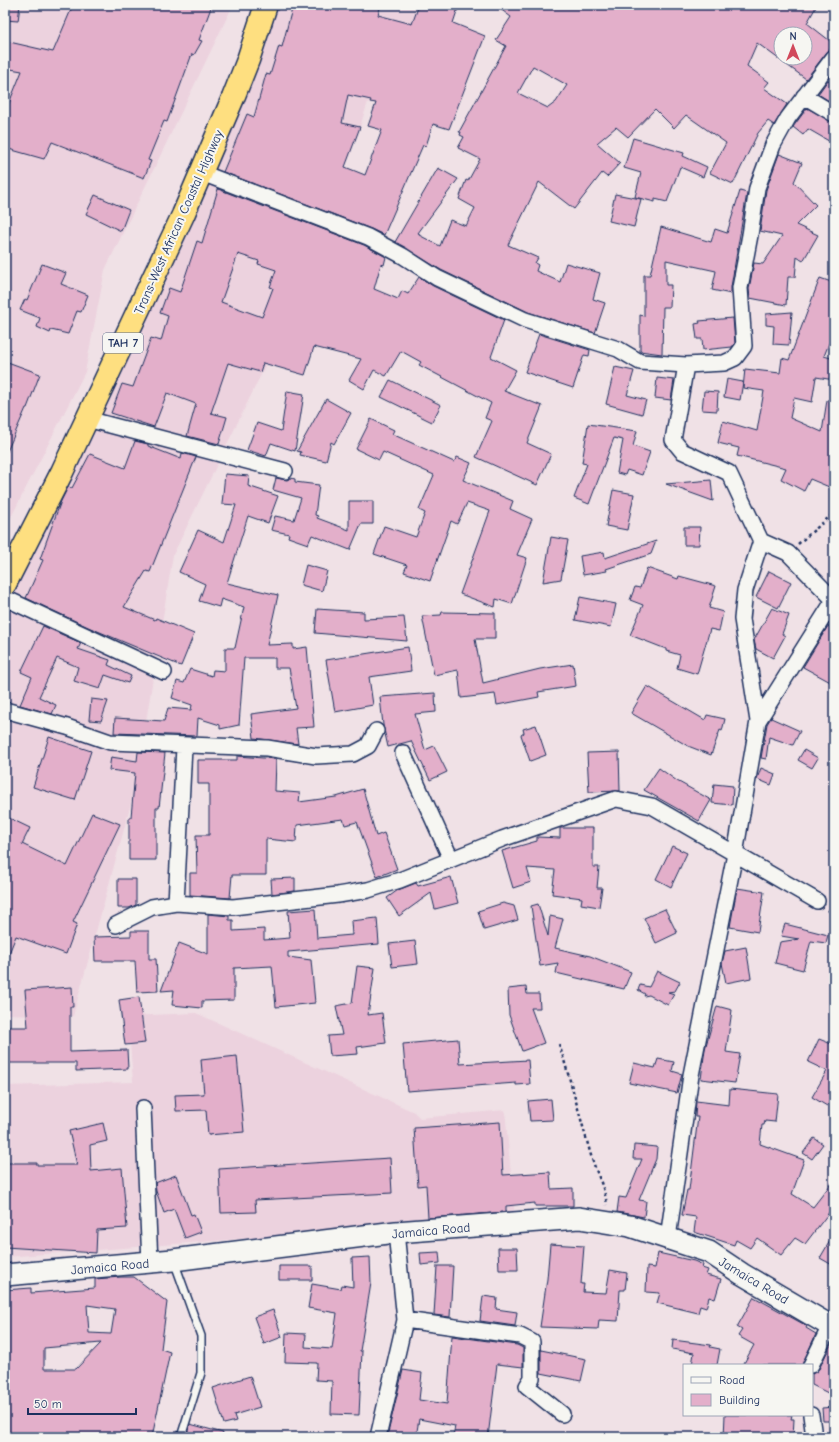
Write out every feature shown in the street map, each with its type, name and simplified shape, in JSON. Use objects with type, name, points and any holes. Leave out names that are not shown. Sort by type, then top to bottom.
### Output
[{"type":"highway","name":"Trans-West African Coastal Highway","points":[[5,584],[87,419],[202,173],[248,60],[266,5]]},
{"type":"street","points":[[202,173],[368,237],[403,256],[437,278],[525,320],[618,349],[640,362],[686,365],[724,363],[735,358],[744,346],[740,288],[757,188],[773,145],[788,118],[834,57]]},
{"type":"street","points":[[804,96],[834,114]]},
{"type":"street","points":[[686,365],[673,440],[682,451],[729,473],[761,541],[788,552],[834,600],[758,721]]},
{"type":"street","points":[[87,419],[285,471]]},
{"type":"street","points":[[668,1238],[691,1075],[735,854],[758,721],[742,619],[745,590],[761,541]]},
{"type":"street","points":[[5,598],[164,672]]},
{"type":"street","points":[[5,710],[67,727],[110,742],[267,748],[316,756],[353,754],[368,746],[376,730]]},
{"type":"street","points":[[176,903],[184,746]]},
{"type":"street","points":[[403,753],[451,859]]},
{"type":"street","points":[[116,926],[152,907],[176,903],[233,907],[338,895],[368,890],[400,880],[571,813],[616,799],[652,806],[817,901]]},
{"type":"street","points":[[143,1108],[150,1262]]},
{"type":"street","name":"Jamaica Road","points":[[5,1275],[173,1260],[396,1232],[579,1218],[609,1222],[668,1238],[709,1252],[742,1274],[832,1327]]},
{"type":"street","points":[[378,1437],[405,1320],[396,1232]]},
{"type":"street","points":[[405,1320],[520,1336],[532,1342],[532,1378],[527,1386],[562,1414]]},
{"type":"street","points":[[812,1364],[832,1327]]},
{"type":"street","points":[[811,1416],[814,1437]]},
{"type":"lane","points":[[173,1260],[201,1336],[201,1374],[181,1437]]},
{"type":"path","points":[[788,552],[834,514]]},
{"type":"path","points":[[559,1044],[574,1088],[593,1162],[606,1195],[609,1222]]},
{"type":"shaded area","points":[[5,5],[233,5],[105,270],[85,372],[5,529]]},
{"type":"shaded area","points":[[279,5],[459,5],[433,78],[396,109],[368,102],[351,154],[324,219],[305,254],[275,346],[173,555],[135,789],[73,1016],[5,1014],[5,608],[102,407]]},
{"type":"shaded area","points":[[196,1013],[414,1112],[420,1118],[505,1110],[515,1218],[5,1257],[5,1086],[133,1082],[128,1016]]},
{"type":"building","points":[[5,5],[20,5],[18,21],[5,20]]},
{"type":"building","points":[[73,5],[212,5],[199,40],[202,41],[194,55],[192,54],[167,122],[164,121],[148,160],[151,161],[144,178],[52,142],[44,159],[5,148],[5,113],[22,71],[5,68],[5,41],[53,52]]},
{"type":"building","points":[[293,5],[381,5],[378,15],[412,24],[419,5],[459,5],[453,23],[485,36],[449,129],[433,124],[426,146],[423,145],[384,235],[223,172],[247,114],[254,117],[266,74],[270,75],[279,46],[282,47]],"holes":[[[348,95],[371,100],[370,102],[376,103],[368,126],[382,130],[365,175],[345,167],[360,127],[342,123]]]},
{"type":"building","points":[[495,5],[817,5],[807,23],[811,26],[773,26],[773,55],[757,43],[747,66],[769,82],[764,88],[787,104],[774,125],[768,121],[758,133],[733,184],[710,173],[726,143],[686,115],[674,128],[655,109],[628,137],[616,127],[597,143],[620,163],[607,177],[602,173],[574,209],[539,182],[508,245],[538,258],[535,263],[538,265],[536,271],[560,282],[566,263],[600,273],[593,299],[605,303],[595,333],[528,312],[441,270],[395,242],[438,168],[458,179],[418,233],[420,234],[419,235],[440,246],[450,220],[466,226],[475,208],[459,199],[466,180],[468,181],[480,159],[458,148],[464,137],[460,135],[461,132],[459,132],[506,46],[496,40],[511,17]],"holes":[[[533,66],[567,85],[556,102],[548,108],[518,93]]]},
{"type":"building","points":[[813,28],[834,44],[834,48],[827,52],[806,79],[788,66],[813,66]]},
{"type":"building","points":[[828,80],[834,84],[834,104],[818,94]]},
{"type":"building","points":[[807,108],[834,123],[834,144],[808,129],[803,135],[793,127]]},
{"type":"building","points":[[633,138],[684,153],[683,156],[707,167],[703,177],[680,167],[667,202],[655,199],[655,202],[635,197],[641,173],[624,168]]},
{"type":"building","points":[[779,154],[802,163],[794,182],[816,205],[796,225],[818,235],[803,261],[797,257],[795,277],[788,277],[786,305],[750,298],[749,289],[754,263],[763,264],[782,236],[760,231],[766,190]]},
{"type":"building","points":[[218,189],[364,245],[386,257],[384,265],[381,264],[374,289],[398,299],[402,291],[408,294],[419,277],[433,286],[504,320],[491,357],[516,370],[504,391],[542,406],[527,443],[551,454],[537,485],[476,457],[492,421],[485,418],[491,403],[419,365],[421,362],[401,351],[386,376],[374,370],[364,389],[349,380],[361,359],[314,347],[305,375],[263,363],[260,372],[228,363],[211,413],[227,417],[219,444],[187,436],[196,404],[167,393],[154,427],[111,413],[122,384],[133,387],[151,338],[161,341],[168,316],[160,313],[169,288],[180,292],[197,241],[202,243]],"holes":[[[238,254],[259,261],[258,264],[276,270],[270,287],[273,288],[262,317],[221,302]]]},
{"type":"building","points":[[740,191],[747,193],[731,294],[712,290],[716,271],[666,260],[666,285],[671,285],[670,307],[663,307],[662,354],[640,351],[640,315],[644,316],[644,275],[650,275],[661,227],[711,242],[715,229],[727,233]]},
{"type":"building","points":[[615,194],[641,199],[634,227],[609,221]]},
{"type":"building","points":[[95,195],[129,210],[121,231],[86,214]]},
{"type":"building","points":[[42,264],[66,273],[61,284],[88,295],[81,312],[77,311],[68,334],[51,330],[50,333],[37,327],[40,318],[20,310],[25,299],[27,300]]},
{"type":"building","points":[[820,278],[834,283],[834,331],[824,356],[834,359],[834,380],[816,377],[812,402],[794,398],[790,418],[822,432],[827,400],[834,400],[834,489],[810,479],[804,491],[781,479],[786,468],[737,456],[739,448],[718,443],[723,421],[757,431],[764,391],[743,388],[745,369],[780,373],[782,358],[789,360]]},
{"type":"building","points":[[792,312],[789,345],[773,344],[774,326],[766,325],[766,314]]},
{"type":"building","points":[[733,318],[735,343],[732,347],[703,350],[702,339],[697,339],[695,324],[700,323],[699,321]]},
{"type":"building","points":[[539,334],[590,350],[589,356],[584,355],[573,388],[525,372]]},
{"type":"building","points":[[5,361],[40,374],[27,408],[5,456]]},
{"type":"building","points":[[615,367],[634,371],[627,395],[646,400],[642,414],[606,404]]},
{"type":"building","points":[[657,378],[674,380],[671,400],[655,398]]},
{"type":"building","points":[[727,379],[743,382],[740,400],[724,397]]},
{"type":"building","points":[[390,380],[441,405],[432,422],[381,397]]},
{"type":"building","points":[[287,391],[304,394],[295,451],[271,443],[266,456],[247,450],[257,423],[281,431]]},
{"type":"building","points":[[704,391],[718,392],[717,411],[702,410]]},
{"type":"building","points":[[326,399],[351,413],[334,444],[331,442],[326,461],[300,455],[301,452],[297,451]]},
{"type":"building","points":[[371,419],[394,430],[392,434],[454,462],[457,457],[471,463],[463,480],[513,501],[510,509],[532,519],[517,555],[527,558],[512,604],[496,599],[495,607],[460,594],[490,511],[467,503],[457,524],[451,521],[430,581],[404,572],[407,565],[374,554],[384,526],[416,537],[425,513],[419,510],[434,475],[383,452],[379,460],[356,449]]},
{"type":"building","points":[[588,424],[637,431],[633,446],[650,452],[642,475],[627,470],[625,475],[617,473],[623,440],[614,438],[589,504],[574,498],[587,464],[582,463]]},
{"type":"building","points":[[135,441],[148,444],[148,446],[181,459],[182,453],[196,457],[150,572],[146,571],[124,607],[155,620],[156,618],[194,634],[181,666],[88,627],[26,598],[43,560],[40,559],[61,501],[68,487],[72,488],[90,454],[125,468]]},
{"type":"building","points":[[225,474],[249,476],[248,486],[278,496],[268,523],[248,516],[227,583],[278,595],[267,645],[293,644],[293,649],[307,647],[314,727],[296,728],[298,744],[254,738],[251,714],[296,708],[289,668],[275,668],[275,658],[244,658],[239,725],[220,729],[220,725],[198,718],[197,736],[114,733],[115,718],[164,721],[168,708],[191,710],[192,705],[172,698],[177,681],[184,683],[190,669],[212,676],[213,670],[225,671],[225,648],[235,648],[244,607],[221,599],[219,607],[199,601],[205,584],[179,572],[198,530],[224,542],[236,505],[222,504]]},
{"type":"building","points":[[276,478],[287,480],[291,478],[295,479],[295,482],[319,485],[315,515],[318,516],[317,518],[349,530],[349,501],[373,501],[373,524],[361,524],[350,550],[312,535],[308,544],[288,537],[289,534],[271,530],[275,516],[294,520],[301,498],[273,490]]},
{"type":"building","points":[[711,480],[713,501],[666,484]]},
{"type":"building","points":[[613,490],[634,494],[627,530],[606,526]]},
{"type":"building","points":[[684,527],[700,527],[699,545],[684,545]]},
{"type":"building","points":[[551,537],[568,540],[561,579],[543,582]]},
{"type":"building","points":[[656,541],[651,554],[606,569],[607,571],[583,575],[580,556],[604,552],[605,558]]},
{"type":"building","points":[[306,565],[327,571],[322,591],[301,585]]},
{"type":"building","points":[[647,568],[678,579],[679,576],[716,586],[709,608],[723,612],[719,631],[710,629],[697,674],[677,668],[680,655],[666,651],[666,649],[630,635],[643,605],[630,600],[635,587],[640,588]]},
{"type":"building","points":[[769,571],[791,582],[778,608],[756,597]]},
{"type":"building","points":[[580,597],[616,604],[611,627],[575,620]]},
{"type":"building","points":[[772,608],[789,615],[782,634],[785,636],[773,658],[756,649],[754,640]]},
{"type":"building","points":[[317,609],[364,612],[364,619],[404,617],[407,641],[315,633]]},
{"type":"building","points":[[442,612],[495,613],[495,639],[475,639],[483,683],[540,669],[573,664],[576,686],[538,692],[539,697],[497,705],[495,694],[461,698],[458,670],[434,675],[422,616],[441,615]]},
{"type":"building","points":[[43,626],[81,643],[78,649],[110,660],[108,665],[131,676],[128,683],[105,675],[100,689],[74,681],[78,667],[57,658],[39,697],[56,705],[52,714],[20,705],[32,677],[21,672]]},
{"type":"building","points":[[828,626],[834,630],[834,684],[803,667]]},
{"type":"building","points":[[408,647],[411,671],[369,677],[373,705],[335,712],[326,660]]},
{"type":"building","points":[[647,686],[705,720],[707,715],[725,719],[722,731],[720,730],[711,755],[688,746],[631,713]]},
{"type":"building","points":[[435,693],[436,712],[415,714],[425,750],[434,746],[447,772],[430,780],[411,741],[388,747],[383,725],[380,697]]},
{"type":"building","points":[[91,699],[108,701],[101,721],[89,720]]},
{"type":"building","points":[[772,716],[771,718],[800,731],[793,745],[769,737],[766,759],[761,758],[767,724]]},
{"type":"building","points":[[536,725],[546,755],[530,761],[521,735],[524,733],[523,729]]},
{"type":"building","points":[[49,737],[91,751],[75,800],[33,787]]},
{"type":"building","points":[[804,750],[818,758],[812,768],[798,760]]},
{"type":"building","points":[[138,752],[165,753],[159,808],[156,808],[156,860],[129,860],[129,817],[131,817],[135,773],[109,770],[111,757],[137,761]]},
{"type":"building","points":[[619,752],[620,791],[589,792],[587,753]]},
{"type":"building","points":[[237,756],[276,759],[275,791],[300,793],[299,802],[336,797],[363,789],[376,836],[384,833],[397,869],[377,877],[357,822],[345,825],[343,819],[297,825],[296,842],[266,839],[266,875],[232,875],[230,898],[190,895],[190,873],[197,873],[196,835],[209,835],[209,784],[198,784],[198,760],[237,760]]},
{"type":"building","points":[[659,768],[677,781],[711,800],[699,821],[644,790]]},
{"type":"building","points":[[761,768],[775,774],[771,785],[757,779]]},
{"type":"building","points":[[714,784],[733,786],[732,805],[712,803]]},
{"type":"building","points":[[92,813],[120,824],[73,922],[77,924],[66,954],[16,936],[5,963],[5,816],[30,828],[22,844],[67,866]]},
{"type":"building","points":[[560,828],[593,828],[593,867],[599,867],[597,888],[602,888],[599,907],[581,904],[582,898],[552,894],[555,870],[527,868],[531,882],[513,888],[502,851],[537,841],[537,837],[560,838]]},
{"type":"building","points":[[672,846],[687,853],[671,887],[656,879]]},
{"type":"building","points":[[451,877],[458,903],[435,909],[431,893],[399,916],[387,898],[398,890],[416,883],[418,886]]},
{"type":"building","points":[[295,878],[295,891],[272,894],[271,879]]},
{"type":"building","points":[[118,879],[136,879],[136,905],[129,908],[118,908]]},
{"type":"building","points":[[737,888],[764,892],[758,932],[730,927]]},
{"type":"building","points":[[503,903],[514,906],[518,920],[484,930],[478,911]]},
{"type":"building","points":[[538,904],[548,936],[550,916],[563,919],[555,948],[590,956],[631,972],[624,989],[556,973],[558,963],[540,966],[531,906]]},
{"type":"building","points":[[315,909],[317,938],[352,935],[351,921],[377,918],[379,944],[288,952],[288,957],[311,960],[315,1003],[276,1007],[272,966],[234,968],[234,1000],[202,1001],[202,1008],[172,1005],[174,990],[161,991],[179,943],[208,954],[208,914],[229,916],[229,920],[233,920],[233,931],[264,929],[264,940],[290,938],[288,911]]},
{"type":"building","points":[[665,909],[677,933],[656,943],[644,918]]},
{"type":"building","points":[[785,924],[828,935],[826,943],[811,941],[803,970],[775,963],[780,942],[799,939],[781,936]]},
{"type":"building","points":[[131,931],[149,931],[149,959],[156,959],[158,991],[137,992],[135,961],[95,961],[94,937],[131,936]]},
{"type":"building","points":[[415,941],[418,964],[392,967],[389,944]]},
{"type":"building","points":[[746,947],[751,978],[726,983],[722,963],[725,951]]},
{"type":"building","points":[[357,966],[375,968],[368,1015],[382,1013],[386,1043],[357,1047],[358,1054],[330,1056],[328,1036],[342,1035],[336,1006],[352,1003]]},
{"type":"building","points":[[657,971],[680,982],[675,991],[668,992],[674,994],[668,1005],[649,995],[644,996],[645,994],[638,990],[640,985],[649,987]]},
{"type":"building","points":[[72,987],[73,1007],[70,1007],[70,1052],[127,1050],[128,1069],[76,1071],[76,1063],[5,1063],[5,1027],[28,1027],[25,990]]},
{"type":"building","points":[[526,987],[527,994],[539,994],[540,1008],[531,1008],[544,1043],[522,1051],[509,1015],[508,989]]},
{"type":"building","points":[[139,997],[145,1043],[125,1045],[119,1000]]},
{"type":"building","points":[[717,1006],[732,1010],[726,1052],[740,1054],[735,1083],[701,1079],[705,1049]]},
{"type":"building","points":[[458,1039],[460,1064],[528,1060],[530,1084],[516,1085],[516,1083],[407,1091],[403,1044]]},
{"type":"building","points":[[819,1039],[834,1045],[834,1094],[827,1106],[812,1097],[827,1071],[808,1062]]},
{"type":"building","points":[[237,1056],[244,1132],[208,1135],[206,1110],[176,1111],[175,1095],[204,1094],[201,1060]]},
{"type":"building","points":[[658,1059],[674,1062],[672,1071],[682,1074],[677,1093],[629,1083],[634,1063],[655,1068]]},
{"type":"building","points":[[730,1089],[778,1094],[775,1122],[765,1121],[764,1125],[762,1125],[760,1144],[804,1160],[792,1194],[813,1207],[834,1180],[834,1206],[805,1244],[795,1238],[781,1255],[757,1238],[750,1248],[736,1240],[734,1245],[694,1232],[696,1217],[682,1215],[687,1190],[689,1190],[698,1117],[695,1117],[696,1101],[729,1105]]},
{"type":"building","points":[[551,1099],[553,1120],[530,1121],[528,1101]]},
{"type":"building","points":[[500,1122],[503,1175],[550,1172],[551,1189],[573,1188],[573,1206],[535,1206],[535,1203],[506,1206],[506,1212],[428,1218],[426,1185],[418,1186],[414,1128]]},
{"type":"building","points":[[103,1123],[107,1141],[90,1145],[91,1171],[122,1168],[127,1228],[97,1230],[96,1253],[5,1247],[7,1195],[6,1163],[77,1165],[69,1131]]},
{"type":"building","points":[[814,1138],[823,1144],[812,1159],[803,1153]]},
{"type":"building","points":[[634,1145],[657,1147],[656,1159],[639,1200],[646,1201],[644,1217],[617,1212],[619,1197],[626,1198],[642,1159],[633,1159]]},
{"type":"building","points":[[390,1158],[392,1193],[255,1200],[256,1212],[221,1213],[219,1169]]},
{"type":"building","points":[[176,1175],[191,1215],[194,1214],[201,1232],[185,1238],[174,1209],[164,1213],[156,1191],[155,1183]]},
{"type":"building","points":[[834,1234],[834,1266],[820,1258]]},
{"type":"building","points":[[550,1244],[584,1246],[581,1284],[584,1284],[583,1292],[606,1293],[610,1270],[627,1273],[625,1290],[620,1290],[618,1321],[599,1320],[598,1329],[540,1327],[547,1279]]},
{"type":"building","points":[[498,1248],[517,1248],[518,1270],[499,1270]]},
{"type":"building","points":[[439,1252],[440,1263],[421,1265],[420,1253]]},
{"type":"building","points":[[658,1253],[694,1261],[703,1265],[702,1268],[708,1270],[706,1275],[721,1279],[715,1299],[709,1297],[706,1308],[700,1306],[698,1313],[657,1303],[660,1293],[646,1292],[647,1267],[655,1268]]},
{"type":"building","points":[[370,1257],[371,1283],[360,1351],[362,1351],[359,1415],[331,1414],[332,1381],[316,1380],[317,1363],[285,1362],[286,1333],[306,1334],[305,1347],[332,1349],[337,1313],[308,1308],[312,1284],[341,1289],[342,1285],[353,1287],[352,1258]]},
{"type":"building","points":[[279,1266],[312,1266],[312,1280],[279,1280]]},
{"type":"building","points":[[437,1266],[453,1266],[450,1317],[434,1315]]},
{"type":"building","points":[[134,1277],[167,1302],[161,1349],[170,1352],[152,1437],[5,1437],[5,1290],[31,1288],[31,1293],[95,1288],[95,1279]],"holes":[[[87,1305],[115,1309],[111,1334],[89,1333]],[[101,1343],[76,1369],[44,1369],[44,1348]]]},
{"type":"building","points":[[483,1296],[497,1298],[496,1309],[517,1312],[515,1326],[480,1321]]},
{"type":"building","points":[[754,1297],[807,1326],[806,1328],[816,1334],[802,1364],[744,1364],[754,1345],[738,1336],[742,1330],[737,1327]]},
{"type":"building","points":[[273,1310],[282,1337],[264,1344],[254,1317]]},
{"type":"building","points":[[452,1336],[517,1345],[523,1348],[523,1367],[497,1364],[488,1437],[453,1437],[455,1426],[419,1419],[416,1437],[387,1437],[403,1370],[422,1373],[419,1400],[447,1404]]},
{"type":"building","points":[[673,1340],[711,1345],[710,1347],[720,1349],[717,1364],[692,1364],[694,1353],[672,1349]]},
{"type":"building","points":[[832,1342],[834,1343],[834,1396],[813,1386],[813,1373],[819,1369]]},
{"type":"building","points":[[541,1350],[586,1359],[581,1381],[541,1373]]},
{"type":"building","points":[[250,1376],[260,1407],[234,1415],[236,1421],[224,1424],[213,1388]]},
{"type":"building","points":[[834,1407],[834,1421],[823,1421],[822,1408]]},
{"type":"building","points":[[725,1416],[792,1416],[791,1419],[794,1419],[793,1437],[724,1437]]},
{"type":"building","points":[[190,1424],[223,1433],[222,1437],[186,1437]]}]
